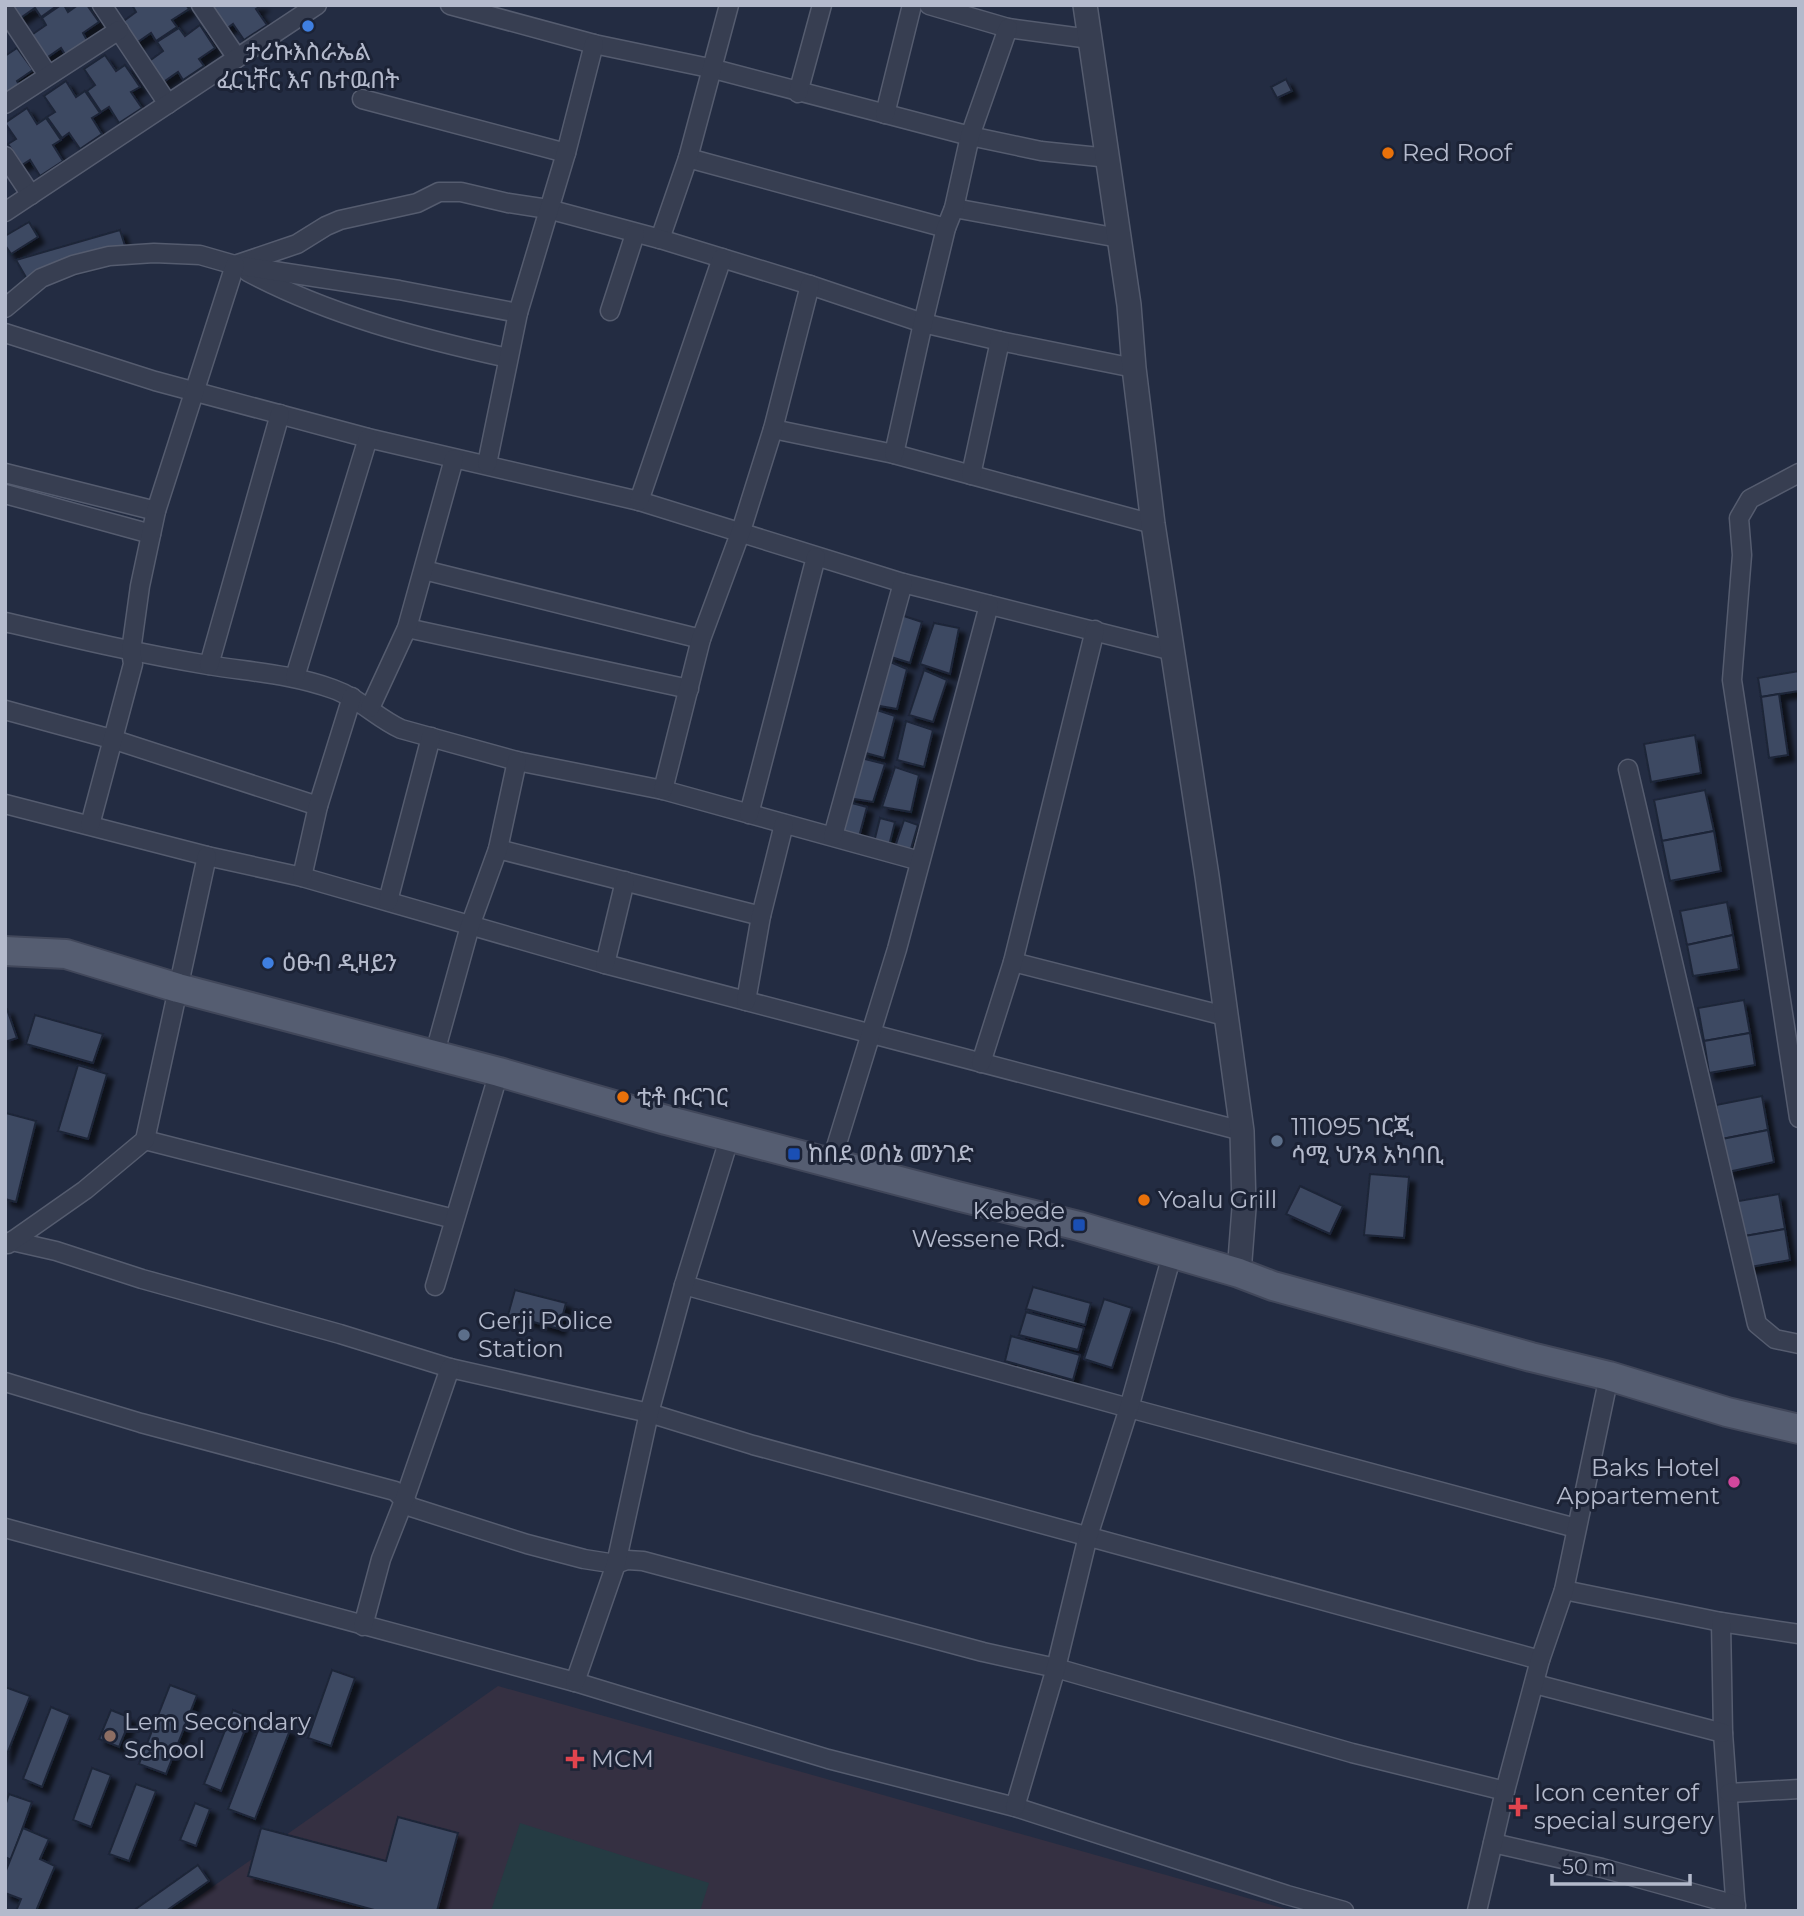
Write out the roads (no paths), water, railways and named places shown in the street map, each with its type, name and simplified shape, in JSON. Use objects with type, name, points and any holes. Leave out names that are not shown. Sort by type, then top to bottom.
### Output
[{"type":"main road","points":[[5,951],[66,954],[178,988],[831,1163],[1079,1226],[1239,1273],[1273,1286],[1609,1376],[1727,1412],[1799,1429]]},
{"type":"street","points":[[102,5],[168,104]]},
{"type":"street","points":[[201,5],[236,58]]},
{"type":"street","points":[[5,212],[317,5]]},
{"type":"street","points":[[450,5],[594,44],[714,69],[970,136],[1041,151],[1109,158]]},
{"type":"street","points":[[660,239],[688,158],[729,5]]},
{"type":"street","points":[[799,93],[822,5]]},
{"type":"street","points":[[885,114],[912,5]]},
{"type":"street","points":[[929,5],[1008,28],[1090,40]]},
{"type":"street","points":[[1085,5],[1129,304],[1133,368],[1153,524],[1207,876],[1242,1131],[1244,1208],[1239,1273]]},
{"type":"street","points":[[5,10],[48,75]]},
{"type":"street","points":[[894,454],[923,323],[970,136],[1008,28]]},
{"type":"street","points":[[5,104],[119,30]]},
{"type":"street","points":[[487,464],[518,313],[566,153],[594,44]]},
{"type":"street","points":[[362,100],[566,153]]},
{"type":"street","points":[[5,156],[31,195]]},
{"type":"street","points":[[688,158],[946,228]]},
{"type":"street","points":[[235,265],[297,244],[340,220],[417,202],[439,192],[461,192],[548,209],[660,239],[923,323],[1133,368]]},
{"type":"street","points":[[954,208],[1119,237]]},
{"type":"street","points":[[610,311],[635,233]]},
{"type":"street","points":[[5,308],[41,278],[73,265],[109,256],[154,253],[200,255],[235,265],[399,290],[518,313]]},
{"type":"street","points":[[639,501],[722,258]]},
{"type":"street","points":[[235,265],[275,287],[365,321],[508,358]]},
{"type":"street","points":[[90,825],[133,664],[131,651],[140,586],[156,511],[235,265]]},
{"type":"street","points":[[663,790],[702,639],[741,531],[773,429],[810,285]]},
{"type":"street","points":[[5,332],[76,357],[280,414],[454,459],[487,464],[639,501],[903,583],[1173,651]]},
{"type":"street","points":[[971,475],[1000,341]]},
{"type":"street","points":[[209,665],[280,414]]},
{"type":"street","points":[[773,429],[894,454],[1153,524]]},
{"type":"street","points":[[295,677],[368,438]]},
{"type":"street","points":[[370,708],[407,628],[454,459]]},
{"type":"street","points":[[5,473],[156,511]]},
{"type":"street","points":[[1799,473],[1750,499],[1739,518],[1742,555],[1732,680],[1799,1118]]},
{"type":"street","points":[[5,494],[151,534]]},
{"type":"street","points":[[749,814],[816,557]]},
{"type":"street","points":[[425,570],[702,639]]},
{"type":"street","points":[[834,836],[903,583]]},
{"type":"street","points":[[831,1163],[872,1034],[989,605]]},
{"type":"street","points":[[5,622],[131,651],[295,677],[352,697],[393,725],[431,737],[517,761],[663,790],[920,861]]},
{"type":"street","points":[[407,628],[689,689]]},
{"type":"street","points":[[981,1063],[1013,962],[1096,630]]},
{"type":"street","points":[[302,877],[318,806],[352,697]]},
{"type":"street","points":[[5,710],[114,740],[318,806]]},
{"type":"street","points":[[388,901],[431,737]]},
{"type":"street","points":[[434,1056],[470,926],[498,849],[517,761]]},
{"type":"street","points":[[1628,769],[1758,1324],[1775,1339],[1799,1344]]},
{"type":"street","points":[[5,804],[206,856],[302,877],[605,964],[1242,1131]]},
{"type":"street","points":[[746,1001],[761,916],[784,824]]},
{"type":"street","points":[[498,849],[761,916]]},
{"type":"street","points":[[11,1237],[85,1190],[145,1140],[206,856]]},
{"type":"street","points":[[605,964],[625,881]]},
{"type":"street","points":[[1013,962],[1225,1016]]},
{"type":"street","points":[[435,1286],[499,1072]]},
{"type":"street","points":[[575,1682],[616,1564],[649,1413],[730,1136]]},
{"type":"street","points":[[145,1140],[454,1219]]},
{"type":"street","points":[[11,1237],[142,1279],[340,1334],[450,1368],[649,1413],[766,1448],[1540,1660]]},
{"type":"street","points":[[1015,1807],[1056,1668],[1088,1536],[1129,1408],[1172,1255]]},
{"type":"street","points":[[684,1286],[1576,1528]]},
{"type":"street","points":[[363,1626],[381,1559],[450,1368]]},
{"type":"street","points":[[1477,1911],[1540,1660],[1564,1590],[1609,1376]]},
{"type":"street","points":[[5,1382],[141,1423],[395,1490],[411,1507],[527,1544],[616,1564],[627,1560],[643,1561],[983,1652],[1056,1668],[1352,1753],[1505,1791]]},
{"type":"street","points":[[5,1528],[575,1682],[828,1759],[1015,1807],[1344,1911]]},
{"type":"street","points":[[1564,1590],[1721,1622],[1799,1634]]},
{"type":"street","points":[[1493,1843],[1602,1868],[1736,1908],[1723,1733],[1721,1622]]},
{"type":"street","points":[[1535,1684],[1723,1733]]},
{"type":"street","points":[[1729,1793],[1799,1789]]},
{"type":"place","name":"ታሪኩእስራኤል ፈርኒቸር እና ቤተዉበት","points":[[308,26]]},
{"type":"place","name":"Red Roof","points":[[1388,153]]},
{"type":"place","name":"ዕፁብ ዲዛይን","points":[[268,963]]},
{"type":"place","name":"ቲቶ ቡርገር","points":[[623,1097]]},
{"type":"place","name":"111095 ገርጂ ሳሚ ህንጻ አካባቢ","points":[[1277,1141]]},
{"type":"place","name":"ከበደ ወሰኔ መንገድ","points":[[794,1154]]},
{"type":"place","name":"Yoalu Grill","points":[[1144,1200]]},
{"type":"place","name":"Kebede Wessene Rd.","points":[[1079,1225]]},
{"type":"place","name":"Gerji Police Station","points":[[464,1335]]},
{"type":"place","name":"Baks Hotel Appartement","points":[[1734,1482]]},
{"type":"place","name":"Lem Secondary School","points":[[110,1736]]},
{"type":"place","name":"MCM","points":[[575,1759]]},
{"type":"place","name":"Icon center of special surgery","points":[[1518,1807]]}]
